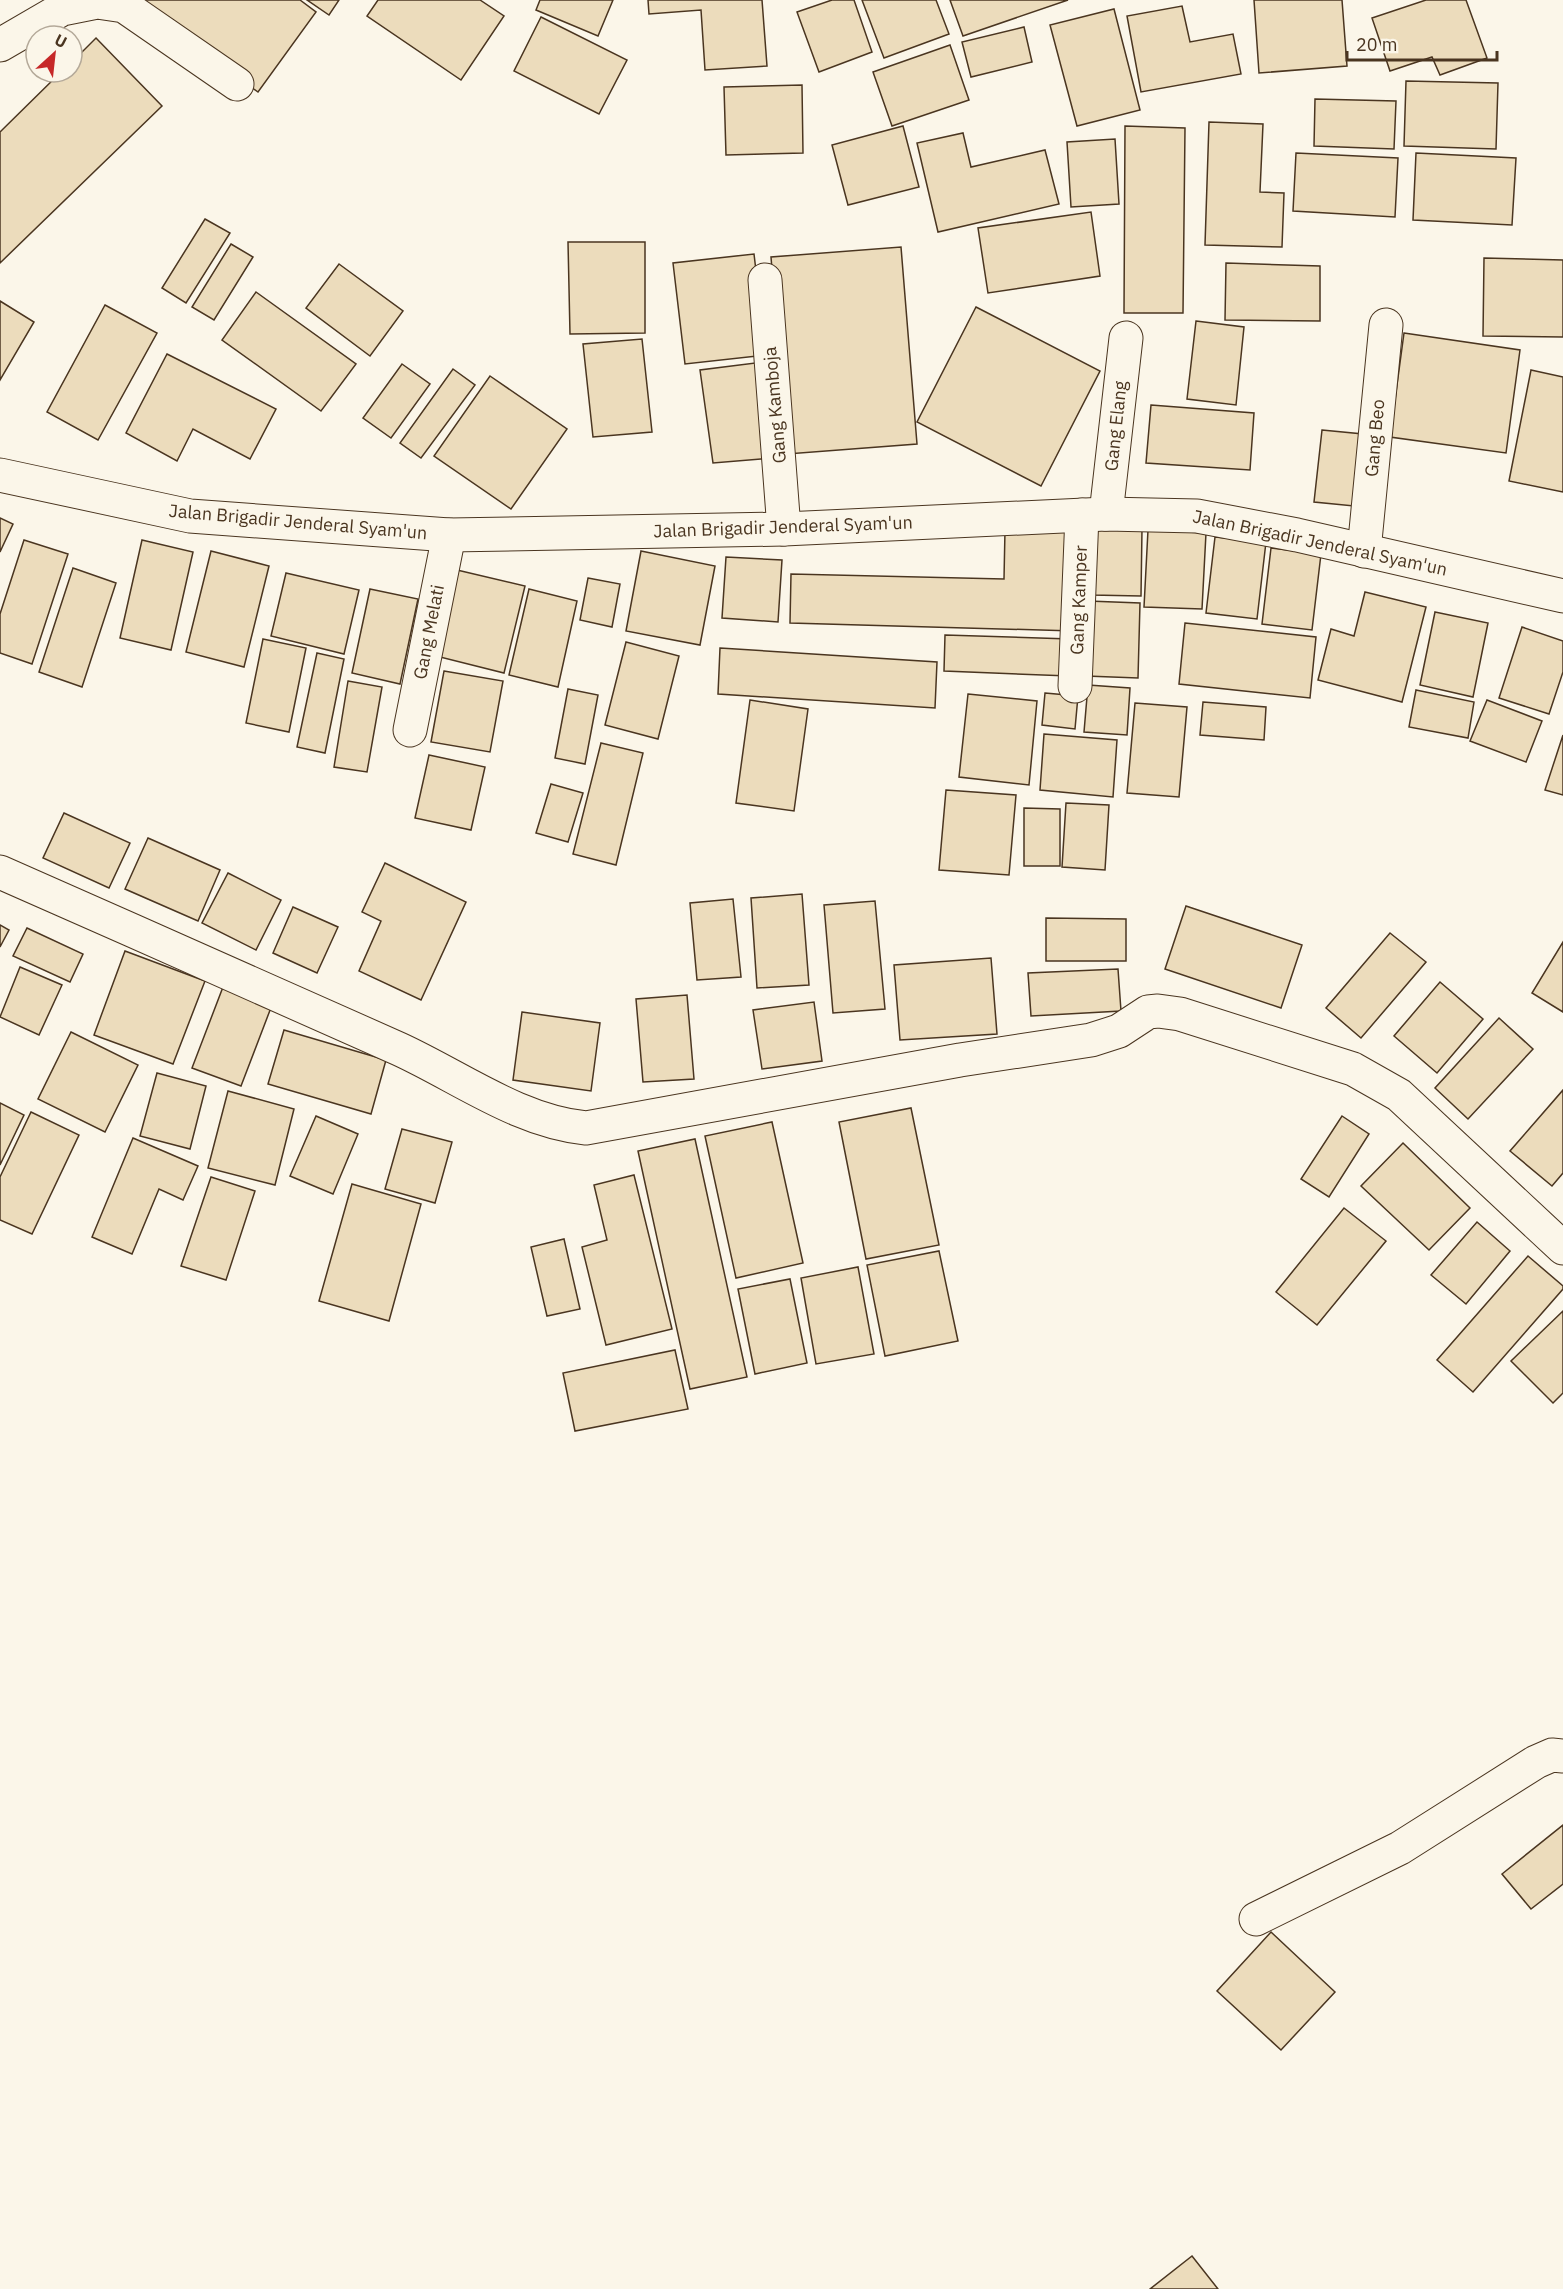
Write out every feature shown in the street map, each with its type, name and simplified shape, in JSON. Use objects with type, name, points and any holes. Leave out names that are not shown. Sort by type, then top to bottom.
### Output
[{"type":"street","points":[[0,45],[62,9],[97,2],[115,4],[124,6],[237,84]]},
{"type":"street","name":"Gang Kamboja","points":[[765,280],[784,529]]},
{"type":"street","name":"Gang Beo","points":[[1364,550],[1386,325]]},
{"type":"street","name":"Gang Elang","points":[[1094,514],[1126,338]]},
{"type":"street","name":"Jalan Brigadir Jenderal Syam'un","points":[[0,475],[190,516],[449,535],[784,529],[1094,514],[1197,516],[1364,550],[1563,596]]},
{"type":"street","name":"Gang Kamper","points":[[1075,686],[1094,514]]},
{"type":"street","name":"Gang Melati","points":[[410,730],[449,535]]},
{"type":"street","points":[[0,872],[336,1020],[428,1062],[537,1119],[558,1125],[586,1128],[949,1062],[1091,1040],[1119,1030],[1148,1012],[1180,1014],[1353,1069],[1377,1081],[1399,1095],[1563,1248]]},
{"type":"street","points":[[1256,1919],[1400,1848],[1536,1762],[1552,1755],[1563,1756]]},
{"type":"building","points":[[130,0],[300,0],[316,12],[258,92]]},
{"type":"building","points":[[307,0],[339,0],[329,15]]},
{"type":"building","points":[[378,0],[480,0],[504,16],[461,80],[367,16]]},
{"type":"building","points":[[540,0],[613,0],[598,36],[536,10]]},
{"type":"building","points":[[648,0],[762,0],[767,66],[705,70],[701,10],[649,14]]},
{"type":"building","points":[[832,0],[854,0],[872,52],[819,72],[797,12]]},
{"type":"building","points":[[862,0],[936,0],[949,34],[884,58]]},
{"type":"building","points":[[950,0],[1068,0],[963,36]]},
{"type":"building","points":[[1254,0],[1342,0],[1347,66],[1259,73]]},
{"type":"building","points":[[1426,0],[1466,0],[1487,58],[1440,75],[1432,57],[1390,71],[1372,18]]},
{"type":"building","points":[[1182,6],[1190,42],[1233,34],[1241,74],[1141,92],[1127,16]]},
{"type":"building","points":[[1114,9],[1140,110],[1077,126],[1050,25]]},
{"type":"building","points":[[541,17],[627,60],[599,114],[514,71]]},
{"type":"building","points":[[1024,27],[1032,62],[971,77],[962,42]]},
{"type":"building","points":[[96,38],[162,106],[0,263],[0,132],[49,84],[84,84],[84,50]]},
{"type":"building","points":[[950,45],[969,100],[892,126],[873,72]]},
{"type":"building","points":[[1406,81],[1498,83],[1496,149],[1404,146]]},
{"type":"building","points":[[802,85],[803,153],[726,155],[724,87]]},
{"type":"building","points":[[1315,99],[1396,101],[1394,149],[1314,146]]},
{"type":"building","points":[[1209,122],[1263,124],[1260,192],[1284,193],[1282,247],[1205,245]]},
{"type":"building","points":[[903,126],[919,187],[848,205],[832,145]]},
{"type":"building","points":[[1125,126],[1185,128],[1183,313],[1124,313]]},
{"type":"building","points":[[963,133],[971,167],[1045,150],[1059,204],[938,232],[917,143]]},
{"type":"building","points":[[1115,139],[1119,204],[1071,207],[1067,142]]},
{"type":"building","points":[[1296,153],[1398,158],[1395,217],[1293,211]]},
{"type":"building","points":[[1416,153],[1516,158],[1512,225],[1413,220]]},
{"type":"building","points":[[1091,212],[1100,276],[988,293],[978,228]]},
{"type":"building","points":[[205,219],[230,233],[186,303],[162,288]]},
{"type":"building","points":[[568,242],[645,242],[645,333],[570,334]]},
{"type":"building","points":[[231,244],[253,257],[214,320],[192,307]]},
{"type":"building","points":[[901,247],[917,444],[787,454],[771,257]]},
{"type":"building","points":[[754,254],[766,355],[685,364],[673,263]]},
{"type":"building","points":[[1484,258],[1563,260],[1563,337],[1483,336]]},
{"type":"building","points":[[1226,263],[1320,266],[1320,321],[1225,320]]},
{"type":"building","points":[[339,264],[403,311],[370,356],[306,308]]},
{"type":"building","points":[[256,292],[356,364],[321,411],[222,340]]},
{"type":"building","points":[[0,301],[34,322],[0,380]]},
{"type":"building","points":[[105,305],[157,333],[98,440],[47,412]]},
{"type":"building","points":[[976,307],[1100,371],[1041,486],[917,422]]},
{"type":"building","points":[[1196,321],[1244,327],[1236,405],[1187,399]]},
{"type":"building","points":[[1404,333],[1520,350],[1506,453],[1390,437]]},
{"type":"building","points":[[642,339],[652,432],[593,437],[583,344]]},
{"type":"building","points":[[167,354],[276,409],[250,459],[193,429],[177,461],[126,433]]},
{"type":"building","points":[[763,362],[772,458],[713,463],[700,370]]},
{"type":"building","points":[[402,364],[430,384],[391,438],[363,418]]},
{"type":"building","points":[[453,369],[475,385],[421,458],[400,443]]},
{"type":"building","points":[[1531,370],[1563,377],[1563,492],[1509,481]]},
{"type":"building","points":[[490,376],[567,429],[511,509],[434,456]]},
{"type":"building","points":[[1151,405],[1254,413],[1250,470],[1146,463]]},
{"type":"building","points":[[1322,430],[1363,434],[1354,506],[1314,502]]},
{"type":"building","points":[[0,518],[13,524],[0,552]]},
{"type":"building","points":[[1093,529],[1142,529],[1141,596],[1091,595]]},
{"type":"building","points":[[1005,530],[1076,532],[1074,631],[790,623],[791,574],[1004,579]]},
{"type":"building","points":[[1148,530],[1206,533],[1202,609],[1144,607]]},
{"type":"building","points":[[1215,537],[1266,542],[1257,619],[1206,613]]},
{"type":"building","points":[[24,540],[68,554],[32,664],[0,653],[0,614]]},
{"type":"building","points":[[142,540],[193,552],[171,650],[120,638]]},
{"type":"building","points":[[1271,548],[1321,554],[1312,630],[1262,624]]},
{"type":"building","points":[[211,551],[269,566],[244,667],[186,652]]},
{"type":"building","points":[[641,551],[715,566],[700,645],[626,631]]},
{"type":"building","points":[[726,557],[782,560],[778,622],[722,618]]},
{"type":"building","points":[[73,568],[116,583],[82,687],[39,672]]},
{"type":"building","points":[[457,570],[525,586],[504,673],[436,656]]},
{"type":"building","points":[[286,573],[359,590],[344,654],[271,636]]},
{"type":"building","points":[[588,578],[620,584],[612,627],[580,620]]},
{"type":"building","points":[[370,589],[418,599],[400,684],[352,673]]},
{"type":"building","points":[[529,589],[577,601],[558,687],[509,675]]},
{"type":"building","points":[[1365,592],[1426,607],[1402,702],[1318,680],[1331,629],[1354,636]]},
{"type":"building","points":[[1088,601],[1140,603],[1138,678],[1086,676]]},
{"type":"building","points":[[1435,612],[1488,623],[1473,697],[1420,685]]},
{"type":"building","points":[[1185,623],[1316,637],[1310,698],[1179,684]]},
{"type":"building","points":[[1522,627],[1563,641],[1563,672],[1549,714],[1499,698]]},
{"type":"building","points":[[945,635],[1070,639],[1069,676],[944,671]]},
{"type":"building","points":[[263,639],[306,648],[289,732],[246,723]]},
{"type":"building","points":[[626,642],[679,656],[658,739],[605,725]]},
{"type":"building","points":[[720,648],[937,662],[935,708],[718,694]]},
{"type":"building","points":[[317,653],[344,659],[325,753],[297,747]]},
{"type":"building","points":[[444,671],[503,681],[490,752],[431,742]]},
{"type":"building","points":[[348,681],[382,687],[367,772],[334,767]]},
{"type":"building","points":[[1088,685],[1130,688],[1127,735],[1084,732]]},
{"type":"building","points":[[568,689],[598,695],[585,764],[555,758]]},
{"type":"building","points":[[1416,690],[1474,702],[1468,738],[1409,727]]},
{"type":"building","points":[[1045,693],[1078,696],[1075,729],[1042,725]]},
{"type":"building","points":[[968,694],[1037,701],[1029,785],[959,777]]},
{"type":"building","points":[[750,700],[808,709],[794,811],[736,803]]},
{"type":"building","points":[[1487,700],[1542,721],[1526,762],[1470,741]]},
{"type":"building","points":[[1203,702],[1266,707],[1264,740],[1200,735]]},
{"type":"building","points":[[1135,703],[1187,707],[1179,797],[1127,793]]},
{"type":"building","points":[[1044,734],[1117,740],[1113,797],[1040,790]]},
{"type":"building","points":[[1563,735],[1563,795],[1545,790]]},
{"type":"building","points":[[601,743],[643,753],[616,865],[573,854]]},
{"type":"building","points":[[429,755],[485,767],[471,830],[415,818]]},
{"type":"building","points":[[551,784],[583,793],[568,842],[536,833]]},
{"type":"building","points":[[946,790],[1016,795],[1009,875],[939,870]]},
{"type":"building","points":[[1066,803],[1109,805],[1105,870],[1062,867]]},
{"type":"building","points":[[1024,808],[1060,809],[1060,866],[1024,866]]},
{"type":"building","points":[[64,813],[130,843],[109,888],[43,858]]},
{"type":"building","points":[[148,838],[220,870],[198,921],[125,889]]},
{"type":"building","points":[[385,863],[466,902],[421,1000],[359,971],[381,921],[362,912]]},
{"type":"building","points":[[228,873],[281,900],[256,950],[202,923]]},
{"type":"building","points":[[802,894],[809,985],[757,988],[751,898]]},
{"type":"building","points":[[733,899],[741,977],[697,980],[690,903]]},
{"type":"building","points":[[875,901],[885,1009],[833,1013],[824,905]]},
{"type":"building","points":[[1186,906],[1302,945],[1281,1008],[1165,969]]},
{"type":"building","points":[[293,907],[338,927],[317,973],[273,953]]},
{"type":"building","points":[[1046,918],[1126,919],[1126,961],[1046,961]]},
{"type":"building","points":[[0,925],[9,930],[0,947]]},
{"type":"building","points":[[27,928],[83,954],[70,982],[13,956]]},
{"type":"building","points":[[1390,933],[1426,962],[1361,1038],[1326,1008]]},
{"type":"building","points":[[1563,942],[1563,1012],[1532,993]]},
{"type":"building","points":[[125,951],[205,981],[173,1064],[94,1035]]},
{"type":"building","points":[[991,958],[997,1034],[900,1040],[894,965]]},
{"type":"building","points":[[20,967],[62,985],[39,1035],[0,1017]]},
{"type":"building","points":[[1118,969],[1121,1011],[1031,1016],[1028,973]]},
{"type":"building","points":[[1440,982],[1483,1019],[1437,1073],[1394,1036]]},
{"type":"building","points":[[223,987],[272,1005],[241,1086],[192,1068]]},
{"type":"building","points":[[687,995],[694,1079],[643,1082],[636,999]]},
{"type":"building","points":[[814,1002],[822,1061],[762,1069],[753,1010]]},
{"type":"building","points":[[522,1012],[600,1023],[591,1091],[513,1080]]},
{"type":"building","points":[[1499,1018],[1533,1049],[1468,1119],[1435,1088]]},
{"type":"building","points":[[284,1030],[386,1060],[371,1114],[268,1084]]},
{"type":"building","points":[[71,1032],[138,1065],[105,1132],[38,1099]]},
{"type":"building","points":[[157,1073],[206,1086],[190,1149],[140,1136]]},
{"type":"building","points":[[1563,1090],[1563,1173],[1552,1186],[1510,1151]]},
{"type":"building","points":[[228,1091],[294,1109],[275,1185],[208,1168]]},
{"type":"building","points":[[0,1103],[24,1115],[0,1165]]},
{"type":"building","points":[[911,1108],[939,1245],[866,1259],[839,1122]]},
{"type":"building","points":[[31,1112],[79,1135],[32,1234],[0,1220],[0,1177]]},
{"type":"building","points":[[316,1116],[358,1134],[333,1194],[290,1176]]},
{"type":"building","points":[[1342,1116],[1369,1134],[1329,1197],[1301,1179]]},
{"type":"building","points":[[772,1122],[803,1263],[736,1278],[705,1136]]},
{"type":"building","points":[[402,1129],[452,1142],[435,1203],[385,1189]]},
{"type":"building","points":[[133,1138],[198,1166],[183,1200],[159,1189],[132,1254],[92,1237]]},
{"type":"building","points":[[695,1139],[747,1377],[690,1389],[638,1151]]},
{"type":"building","points":[[1403,1143],[1470,1208],[1429,1250],[1361,1186]]},
{"type":"building","points":[[634,1175],[672,1329],[606,1345],[582,1247],[607,1240],[594,1185]]},
{"type":"building","points":[[211,1177],[255,1191],[226,1280],[181,1266]]},
{"type":"building","points":[[352,1184],[421,1204],[389,1321],[319,1301]]},
{"type":"building","points":[[1344,1208],[1386,1241],[1317,1325],[1276,1292]]},
{"type":"building","points":[[1477,1222],[1510,1251],[1466,1304],[1431,1275]]},
{"type":"building","points":[[564,1239],[580,1309],[547,1316],[531,1247]]},
{"type":"building","points":[[939,1251],[958,1341],[885,1356],[867,1265]]},
{"type":"building","points":[[1528,1256],[1563,1286],[1563,1289],[1473,1392],[1437,1360]]},
{"type":"building","points":[[858,1267],[874,1354],[816,1364],[801,1278]]},
{"type":"building","points":[[790,1279],[807,1363],[755,1374],[738,1289]]},
{"type":"building","points":[[1563,1311],[1563,1393],[1553,1403],[1511,1361]]},
{"type":"building","points":[[675,1350],[688,1409],[575,1431],[563,1373]]},
{"type":"building","points":[[1563,1825],[1563,1884],[1531,1909],[1502,1874]]},
{"type":"building","points":[[1271,1932],[1335,1992],[1281,2050],[1217,1991]]},
{"type":"building","points":[[1192,2256],[1218,2289],[1150,2289]]}]
